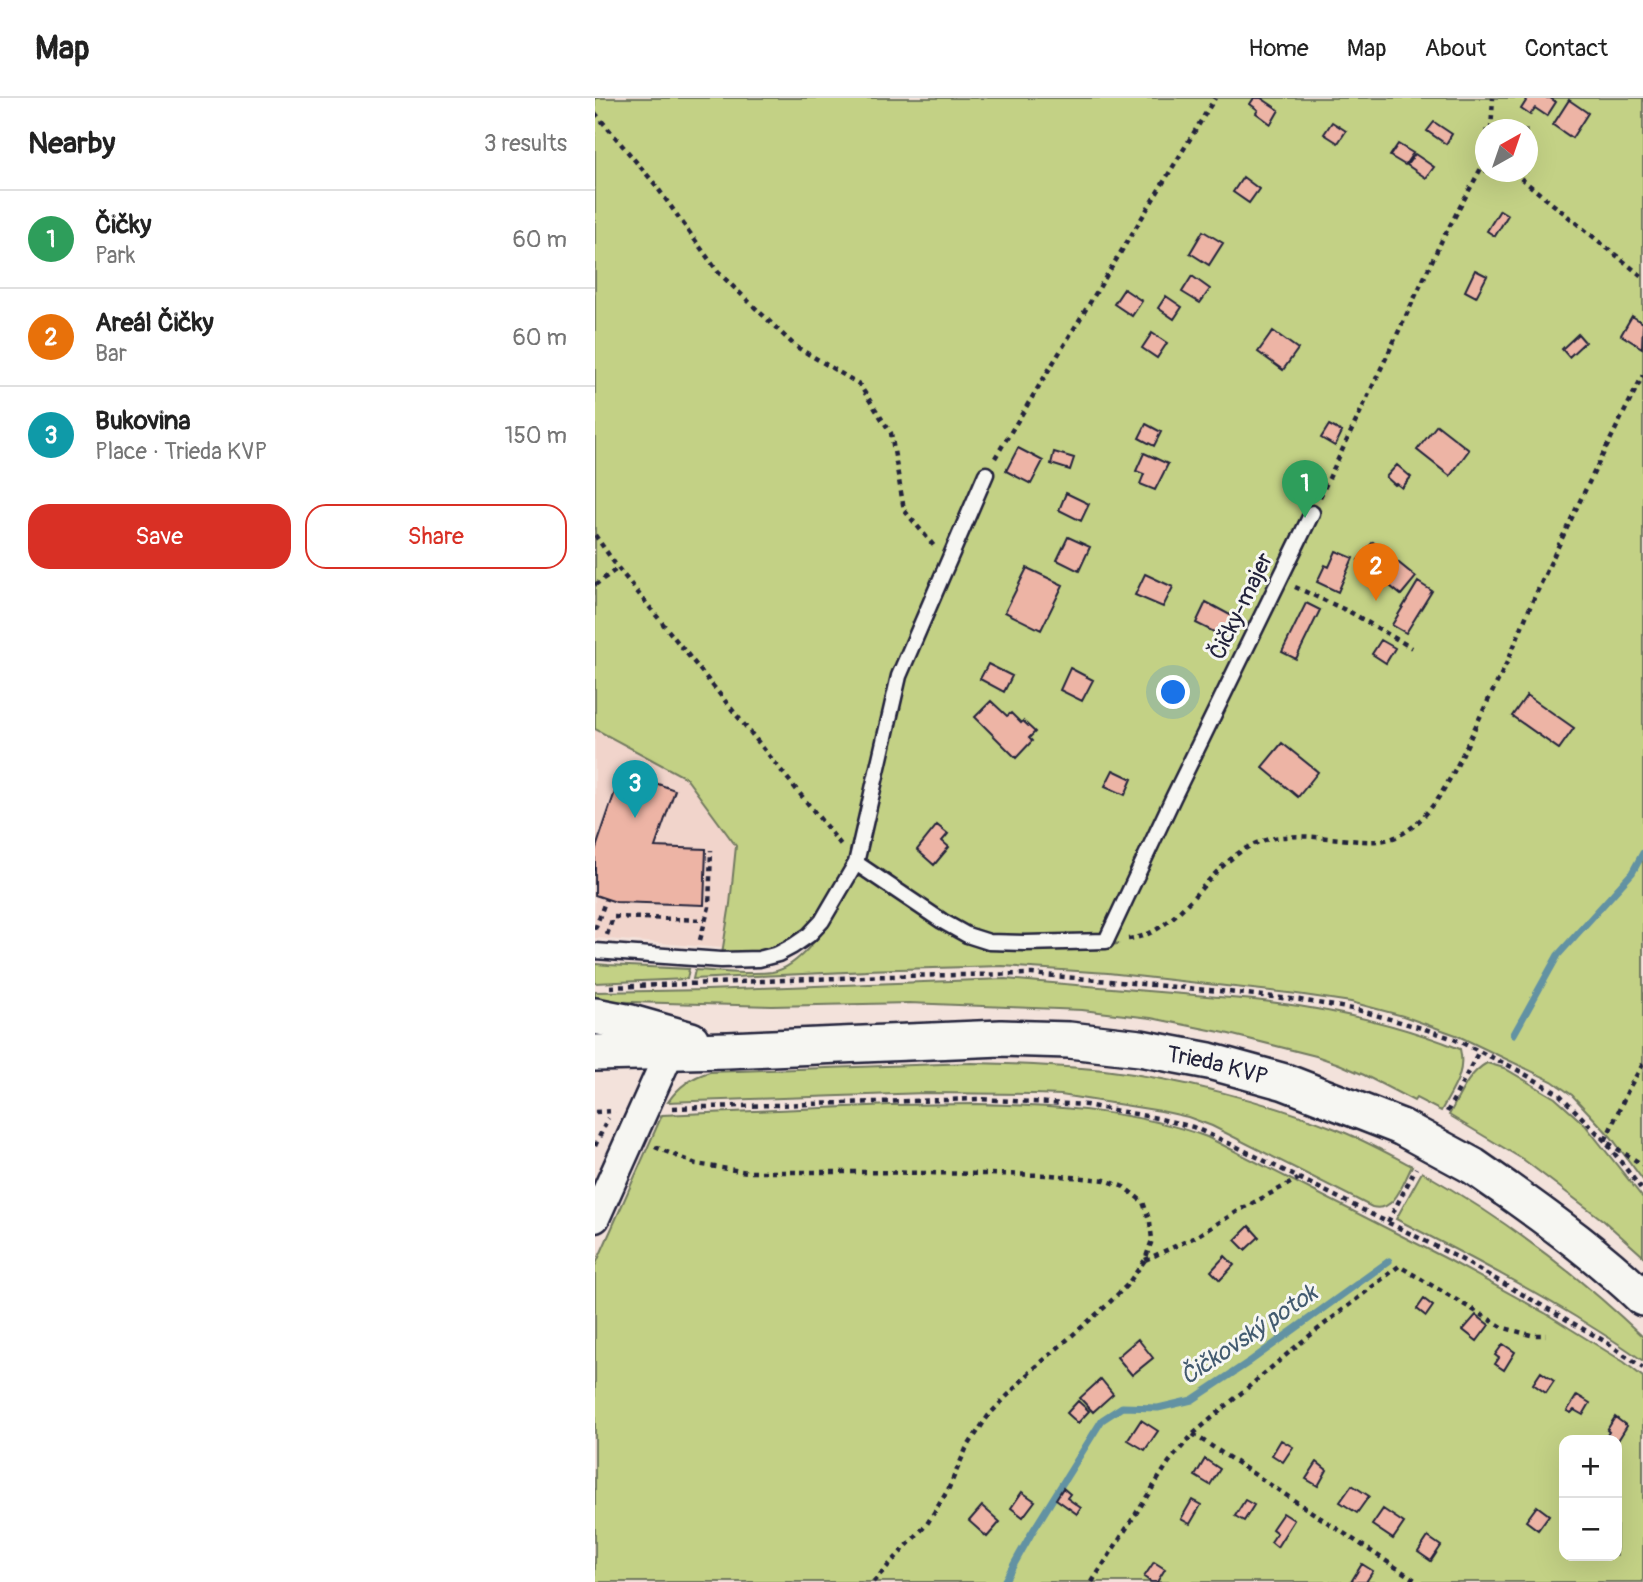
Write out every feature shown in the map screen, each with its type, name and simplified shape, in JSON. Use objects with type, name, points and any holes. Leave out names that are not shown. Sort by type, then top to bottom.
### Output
[{"type":"street","name":"Trieda KVP","points":[[602,1002],[631,1023],[728,1050]]},
{"type":"street","name":"Trieda KVP","points":[[595,1053],[1001,1038],[1069,1040],[1140,1048],[1209,1061],[1285,1082],[1401,1127],[1473,1166],[1561,1228],[1643,1297]]},
{"type":"street","points":[[595,1218],[670,1051]]},
{"type":"lane","points":[[595,951],[759,959],[778,954],[793,946],[809,935],[821,921],[856,863],[899,676],[986,474]]},
{"type":"lane","name":"Čičky-majer","points":[[1106,941],[1312,513]]},
{"type":"lane","points":[[856,863],[942,921],[989,942],[1106,941]]},
{"type":"path","points":[[986,474],[1215,98]]},
{"type":"path","points":[[1492,119],[1493,98]]},
{"type":"path","points":[[595,113],[654,183],[718,272],[795,346],[859,384],[891,433],[904,510],[947,562]]},
{"type":"path","points":[[1312,513],[1442,240],[1475,181]]},
{"type":"path","points":[[1525,182],[1643,277]]},
{"type":"path","points":[[1106,941],[1140,938],[1160,929],[1218,870],[1251,845],[1272,838],[1330,838],[1366,842],[1385,840],[1413,827],[1424,816],[1459,760],[1543,579],[1643,375]]},
{"type":"path","points":[[595,535],[618,568],[856,863]]},
{"type":"path","points":[[595,585],[618,568]]},
{"type":"path","points":[[1305,591],[1350,612],[1412,648]]},
{"type":"path","points":[[689,985],[709,907],[711,850]]},
{"type":"path","points":[[595,929],[597,915],[606,899]]},
{"type":"path","points":[[595,936],[607,937],[613,917],[705,920]]},
{"type":"path","points":[[602,1002],[689,985],[998,974],[1094,979],[1300,1000],[1358,1010],[1454,1039],[1516,1069],[1559,1094],[1605,1141],[1643,1191]]},
{"type":"path","points":[[1447,1112],[1479,1051]]},
{"type":"path","points":[[1605,1141],[1643,1064]]},
{"type":"path","points":[[643,1109],[978,1100],[1086,1105],[1193,1127],[1457,1257],[1606,1342],[1643,1368]]},
{"type":"path","points":[[595,1146],[612,1111]]},
{"type":"path","points":[[631,1138],[697,1164],[748,1172],[1049,1175],[1105,1180],[1124,1187],[1143,1202],[1150,1222],[1151,1240],[1145,1260],[1106,1306],[1030,1372],[988,1416],[966,1449],[948,1490],[927,1524],[873,1582]]},
{"type":"path","points":[[1605,1141],[1643,1165]]},
{"type":"path","points":[[1388,1222],[1416,1168]]},
{"type":"path","points":[[1145,1260],[1193,1238],[1299,1178]]},
{"type":"path","points":[[1093,1582],[1169,1462],[1193,1434],[1299,1344],[1399,1266],[1504,1328],[1531,1335],[1546,1335]]},
{"type":"path","points":[[1193,1434],[1418,1582]]},
{"type":"shaded area","points":[[595,729],[686,778],[736,846],[723,948],[595,938]]},
{"type":"green space","points":[[595,98],[1643,98],[1643,1180],[1611,1137],[1572,1095],[1552,1081],[1456,1035],[1403,1016],[1351,1002],[1108,973],[1002,966],[693,979],[695,970],[753,973],[772,972],[785,967],[811,946],[823,931],[859,872],[965,940],[987,946],[1076,948],[1119,944],[1106,941],[989,942],[967,935],[942,921],[856,863],[829,909],[806,936],[793,946],[759,959],[721,960],[736,846],[686,778],[595,729]]},
{"type":"green space","points":[[595,964],[689,969],[687,979],[595,983]]},
{"type":"green space","points":[[1005,979],[1254,1000],[1333,1012],[1410,1031],[1460,1049],[1460,1074],[1441,1111],[1316,1056],[1151,1018],[1082,1010],[909,1003],[772,1006],[595,1001],[595,992]]},
{"type":"green space","points":[[972,1063],[1104,1070],[1192,1085],[1309,1119],[1355,1137],[1412,1166],[1397,1195],[1387,1206],[1380,1208],[1372,1207],[1212,1126],[1188,1117],[1061,1095],[925,1093],[668,1102],[686,1083],[710,1072]]},
{"type":"green space","points":[[1487,1063],[1504,1068],[1555,1098],[1585,1125],[1643,1198],[1643,1256],[1604,1221],[1524,1160],[1449,1115],[1469,1079]]},
{"type":"green space","points":[[892,1105],[1005,1105],[1122,1115],[1207,1137],[1449,1260],[1545,1313],[1624,1362],[1643,1377],[1643,1582],[595,1582],[595,1266],[662,1115]]},
{"type":"green space","points":[[1422,1172],[1510,1227],[1591,1290],[1643,1337],[1643,1361],[1532,1291],[1396,1219]]},
{"type":"building","points":[[1254,98],[1261,98],[1279,110],[1271,124],[1256,113],[1258,110],[1250,104]]},
{"type":"building","points":[[1528,98],[1550,98],[1556,102],[1547,116],[1535,108],[1530,115],[1521,109]]},
{"type":"building","points":[[1569,100],[1588,113],[1572,138],[1553,125]]},
{"type":"building","points":[[1332,122],[1346,131],[1338,143],[1324,134]]},
{"type":"building","points":[[1434,122],[1452,134],[1446,144],[1427,131]]},
{"type":"building","points":[[1398,144],[1413,153],[1405,165],[1390,156]]},
{"type":"building","points":[[1415,154],[1434,167],[1426,178],[1407,165]]},
{"type":"building","points":[[1243,177],[1259,189],[1249,203],[1233,192]]},
{"type":"building","points":[[1500,210],[1508,215],[1495,236],[1487,231]]},
{"type":"building","points":[[1203,231],[1223,243],[1209,265],[1190,253]]},
{"type":"building","points":[[1475,270],[1487,276],[1476,297],[1465,291]]},
{"type":"building","points":[[1192,276],[1210,289],[1200,303],[1182,292]]},
{"type":"building","points":[[1124,289],[1142,301],[1132,316],[1114,304]]},
{"type":"building","points":[[1166,296],[1182,307],[1174,319],[1158,308]]},
{"type":"building","points":[[1632,316],[1643,323],[1642,348],[1621,335]]},
{"type":"building","points":[[1273,331],[1298,349],[1283,370],[1258,352]]},
{"type":"building","points":[[1152,333],[1167,343],[1157,358],[1142,348]]},
{"type":"building","points":[[1578,334],[1585,342],[1569,357],[1562,349]]},
{"type":"building","points":[[1146,424],[1161,432],[1154,446],[1139,438]]},
{"type":"building","points":[[1329,425],[1342,432],[1335,446],[1321,438]]},
{"type":"building","points":[[1437,425],[1469,450],[1450,476],[1417,450]]},
{"type":"building","points":[[1018,448],[1043,461],[1031,484],[1006,471]]},
{"type":"building","points":[[1054,452],[1074,458],[1070,470],[1051,464]]},
{"type":"building","points":[[1144,453],[1168,464],[1155,490],[1140,484],[1144,474],[1136,471]]},
{"type":"building","points":[[1397,465],[1411,477],[1402,488],[1386,477]]},
{"type":"building","points":[[1066,493],[1089,504],[1081,521],[1059,510]]},
{"type":"building","points":[[1068,537],[1090,547],[1079,571],[1057,560]]},
{"type":"building","points":[[1373,542],[1416,577],[1401,595],[1358,560]]},
{"type":"building","points":[[1336,551],[1353,558],[1338,592],[1317,582],[1325,565],[1329,567]]},
{"type":"building","points":[[1027,568],[1063,585],[1041,630],[1005,612]]},
{"type":"building","points":[[1145,574],[1173,587],[1163,607],[1135,595]]},
{"type":"building","points":[[1418,582],[1432,591],[1406,633],[1392,625]]},
{"type":"building","points":[[1206,602],[1232,616],[1222,636],[1196,623]]},
{"type":"building","points":[[1306,603],[1320,610],[1296,659],[1282,652]]},
{"type":"building","points":[[1381,640],[1395,648],[1386,663],[1372,654]]},
{"type":"building","points":[[988,664],[1012,676],[1004,692],[980,679]]},
{"type":"building","points":[[1070,668],[1093,680],[1082,701],[1060,690]]},
{"type":"building","points":[[1527,695],[1574,728],[1559,749],[1512,716]]},
{"type":"building","points":[[991,701],[1007,716],[1011,713],[1035,732],[1029,738],[1032,741],[1016,758],[975,717]]},
{"type":"building","points":[[1282,743],[1318,772],[1298,797],[1262,767]]},
{"type":"building","points":[[1113,770],[1132,779],[1125,795],[1105,786]]},
{"type":"building","points":[[622,771],[675,790],[655,847],[706,849],[704,905],[616,902],[595,895],[595,851]]},
{"type":"building","points":[[937,825],[948,834],[942,841],[949,847],[934,865],[917,850]]},
{"type":"building","points":[[1249,1226],[1259,1237],[1245,1250],[1235,1240]]},
{"type":"building","points":[[1225,1256],[1234,1265],[1220,1280],[1211,1271]]},
{"type":"building","points":[[1424,1299],[1433,1306],[1426,1316],[1417,1309]]},
{"type":"building","points":[[1476,1315],[1489,1325],[1477,1341],[1463,1330]]},
{"type":"building","points":[[1138,1339],[1153,1358],[1132,1375],[1117,1357]]},
{"type":"building","points":[[1503,1344],[1515,1352],[1504,1370],[1495,1364],[1499,1358],[1495,1355]]},
{"type":"building","points":[[1541,1372],[1554,1381],[1546,1393],[1533,1384]]},
{"type":"building","points":[[1101,1379],[1113,1394],[1093,1412],[1080,1398]]},
{"type":"building","points":[[1577,1395],[1590,1403],[1583,1415],[1574,1410],[1571,1413],[1567,1411]]},
{"type":"building","points":[[1078,1401],[1089,1411],[1078,1423],[1067,1413]]},
{"type":"building","points":[[1615,1417],[1627,1426],[1621,1435],[1607,1435]]},
{"type":"building","points":[[1141,1420],[1158,1431],[1145,1450],[1128,1440]]},
{"type":"building","points":[[1281,1440],[1293,1447],[1283,1462],[1272,1455]]},
{"type":"building","points":[[1205,1459],[1220,1469],[1210,1485],[1195,1476]]},
{"type":"building","points":[[1317,1462],[1327,1470],[1318,1486],[1306,1479]]},
{"type":"building","points":[[1352,1485],[1369,1496],[1357,1513],[1340,1502]]},
{"type":"building","points":[[1063,1488],[1070,1494],[1067,1498],[1081,1508],[1077,1514],[1056,1499]]},
{"type":"building","points":[[1022,1492],[1035,1501],[1023,1517],[1011,1508]]},
{"type":"building","points":[[1192,1500],[1201,1505],[1190,1524],[1181,1519]]},
{"type":"building","points":[[1245,1500],[1254,1505],[1244,1521],[1235,1516]]},
{"type":"building","points":[[982,1506],[1000,1522],[987,1537],[969,1521]]},
{"type":"building","points":[[1537,1506],[1549,1515],[1538,1530],[1526,1521]]},
{"type":"building","points":[[1383,1509],[1404,1523],[1393,1539],[1372,1525]]},
{"type":"building","points":[[1283,1513],[1294,1520],[1277,1547],[1271,1542],[1277,1533],[1272,1529]]},
{"type":"building","points":[[1428,1537],[1441,1546],[1431,1561],[1418,1552]]},
{"type":"building","points":[[1154,1562],[1165,1569],[1157,1582],[1151,1582],[1144,1577]]},
{"type":"building","points":[[1362,1564],[1373,1571],[1366,1582],[1351,1582]]},
{"type":"waterway","name":"Čičkovský potok","points":[[1514,1034],[1558,955],[1632,873],[1643,853]]},
{"type":"waterway","name":"Čičkovský potok","points":[[1004,1582],[1102,1420],[1122,1407],[1158,1408],[1192,1400],[1389,1261]]},
{"type":"place","name":"Čičky","points":[[1305,518]]},
{"type":"place","name":"Areál Čičky","points":[[1376,601]]},
{"type":"place","name":"Bukovina","points":[[635,818]]}]
